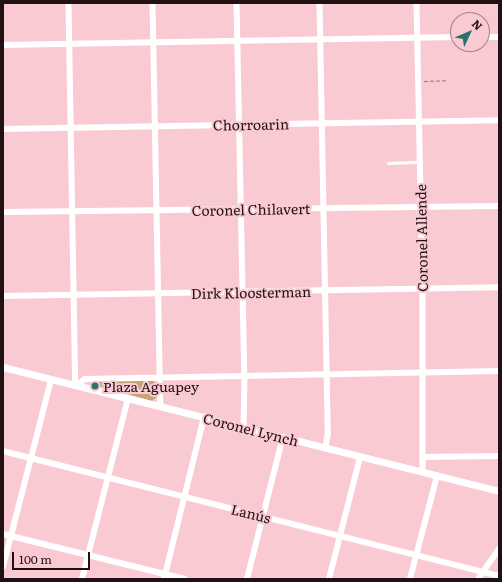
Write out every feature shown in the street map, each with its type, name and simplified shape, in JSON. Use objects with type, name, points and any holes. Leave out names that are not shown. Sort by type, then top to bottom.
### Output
[{"type":"street","points":[[69,3],[76,386]]},
{"type":"street","points":[[153,3],[161,407]]},
{"type":"street","points":[[237,3],[245,376],[244,427]]},
{"type":"street","points":[[320,3],[328,435],[326,448]]},
{"type":"street","name":"Coronel Allende","points":[[417,3],[420,207],[423,289],[423,472]]},
{"type":"street","points":[[3,45],[450,38]]},
{"type":"street","name":"Chorroarin","points":[[3,129],[499,120]]},
{"type":"street","name":"Coronel Chilavert","points":[[3,212],[499,206]]},
{"type":"street","name":"Dirk Kloosterman","points":[[3,296],[499,287]]},
{"type":"street","name":"Coronel Lynch","points":[[3,367],[499,491]]},
{"type":"street","points":[[76,386],[85,378],[160,378],[499,371]]},
{"type":"street","points":[[3,567],[29,458],[51,380]]},
{"type":"street","points":[[82,579],[128,399]]},
{"type":"street","points":[[164,576],[204,417]]},
{"type":"street","points":[[247,579],[283,437]]},
{"type":"street","name":"Lanús","points":[[3,452],[340,535],[484,572],[491,576],[499,576]]},
{"type":"street","points":[[424,457],[499,456]]},
{"type":"street","points":[[329,579],[360,457]]},
{"type":"street","points":[[410,579],[437,476]]},
{"type":"street","points":[[3,534],[164,576],[185,579]]},
{"type":"street","points":[[478,579],[499,549]]},
{"type":"lane","points":[[388,162],[420,162]]},
{"type":"path","points":[[418,80],[448,80]]},
{"type":"shaded area","points":[[96,381],[153,381],[156,384],[157,397],[152,401],[96,385]]},
{"type":"place","name":"Plaza Aguapey","points":[[95,386]]}]
